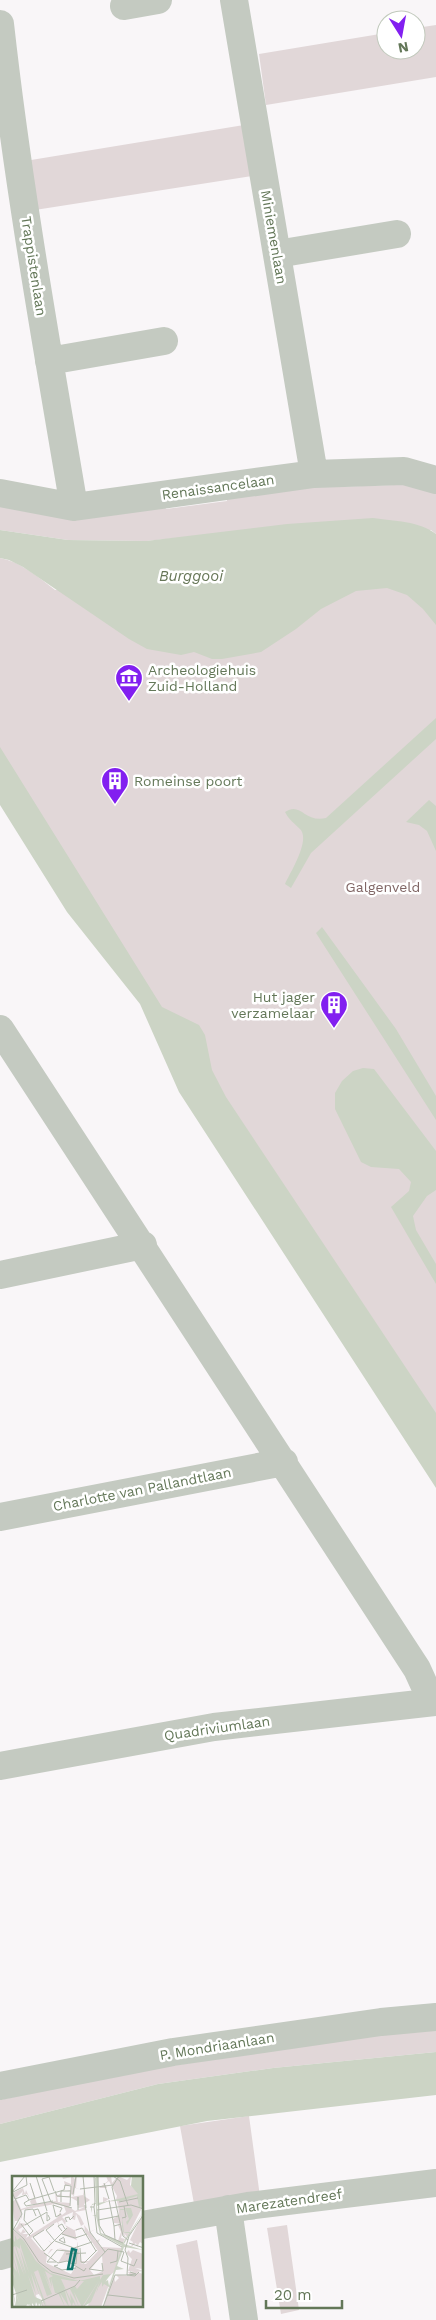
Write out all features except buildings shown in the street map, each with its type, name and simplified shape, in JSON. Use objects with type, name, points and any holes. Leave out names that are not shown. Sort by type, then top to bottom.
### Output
[{"type":"street","points":[[124,6],[158,0]]},
{"type":"street","name":"Miniemenlaan","points":[[234,0],[314,474]]},
{"type":"street","name":"Trappistenlaan","points":[[0,24],[11,121],[74,507]]},
{"type":"street","points":[[277,254],[397,234]]},
{"type":"street","points":[[49,361],[164,341]]},
{"type":"street","name":"Renaissancelaan","points":[[0,493],[74,507],[314,474],[404,471],[436,480]]},
{"type":"street","points":[[1,1032],[284,1462],[417,1669],[434,1702]]},
{"type":"street","points":[[0,1275],[142,1245]]},
{"type":"street","name":"Charlotte van Pallandtlaan","points":[[0,1517],[284,1462]]},
{"type":"street","name":"Quadriviumlaan","points":[[0,1766],[214,1727],[434,1702]]},
{"type":"street","name":"P. Mondriaanlaan","points":[[0,2086],[173,2052],[381,2022],[436,2016]]},
{"type":"street","name":"Marezatendreef","points":[[144,2225],[228,2208],[436,2183]]},
{"type":"street","points":[[228,2208],[244,2320]]},
{"type":"green space","points":[[436,25],[436,77],[266,105],[259,54],[376,35],[376,60],[426,60],[426,26]]},
{"type":"green space","points":[[244,125],[252,176],[35,210],[25,161]]},
{"type":"green space","points":[[395,480],[436,489],[436,534],[431,530],[188,537],[146,541],[68,540],[0,530],[0,501],[164,504],[166,509],[227,501],[227,495],[287,485],[332,487],[394,485]]},
{"type":"green space","name":"Galgenveld","points":[[436,551],[436,1463],[167,1038],[0,788],[0,558],[22,566],[55,590]]},
{"type":"green space","points":[[436,2025],[436,2052],[273,2068],[158,2084],[0,2124],[0,2100],[112,2075]]},
{"type":"green space","points":[[249,2116],[261,2204],[196,2215],[180,2126]]},
{"type":"green space","points":[[287,2225],[299,2310],[281,2314],[267,2228]]},
{"type":"green space","points":[[197,2240],[211,2320],[190,2320],[176,2245]]},
{"type":"water","name":"Burggooi","points":[[373,518],[422,526],[436,534],[436,625],[423,609],[407,595],[387,588],[356,591],[321,609],[296,629],[261,652],[222,659],[212,659],[194,652],[181,655],[147,649],[129,639],[23,567],[0,558],[0,530],[68,540],[146,541],[287,524]]},
{"type":"water","points":[[436,718],[436,739],[311,853],[291,888],[285,884],[301,848],[303,834],[285,812],[295,809],[313,818],[326,818]]},
{"type":"water","points":[[0,747],[162,1007],[199,1025],[205,1035],[212,1070],[226,1097],[436,1413],[436,1488],[179,1092],[140,1004],[67,912],[0,805]]},
{"type":"water","points":[[429,800],[436,806],[436,851],[427,831],[419,825],[406,822]]},
{"type":"water","points":[[322,927],[396,1029],[436,1096],[436,1120],[316,933]]},
{"type":"water","points":[[363,1068],[374,1069],[436,1151],[436,1190],[427,1196],[413,1216],[416,1230],[436,1264],[436,1284],[391,1207],[409,1191],[411,1182],[399,1169],[371,1167],[361,1162],[335,1109],[335,1093],[342,1081],[353,1071]]},
{"type":"water","points":[[436,2052],[436,2095],[207,2121],[0,2162],[0,2124],[158,2084],[273,2068]]},
{"type":"place","name":"Archeologiehuis Zuid-Holland","points":[[129,702]]},
{"type":"place","name":"Romeinse poort","points":[[115,805]]},
{"type":"place","name":"Hut jager verzamelaar","points":[[334,1029]]}]
